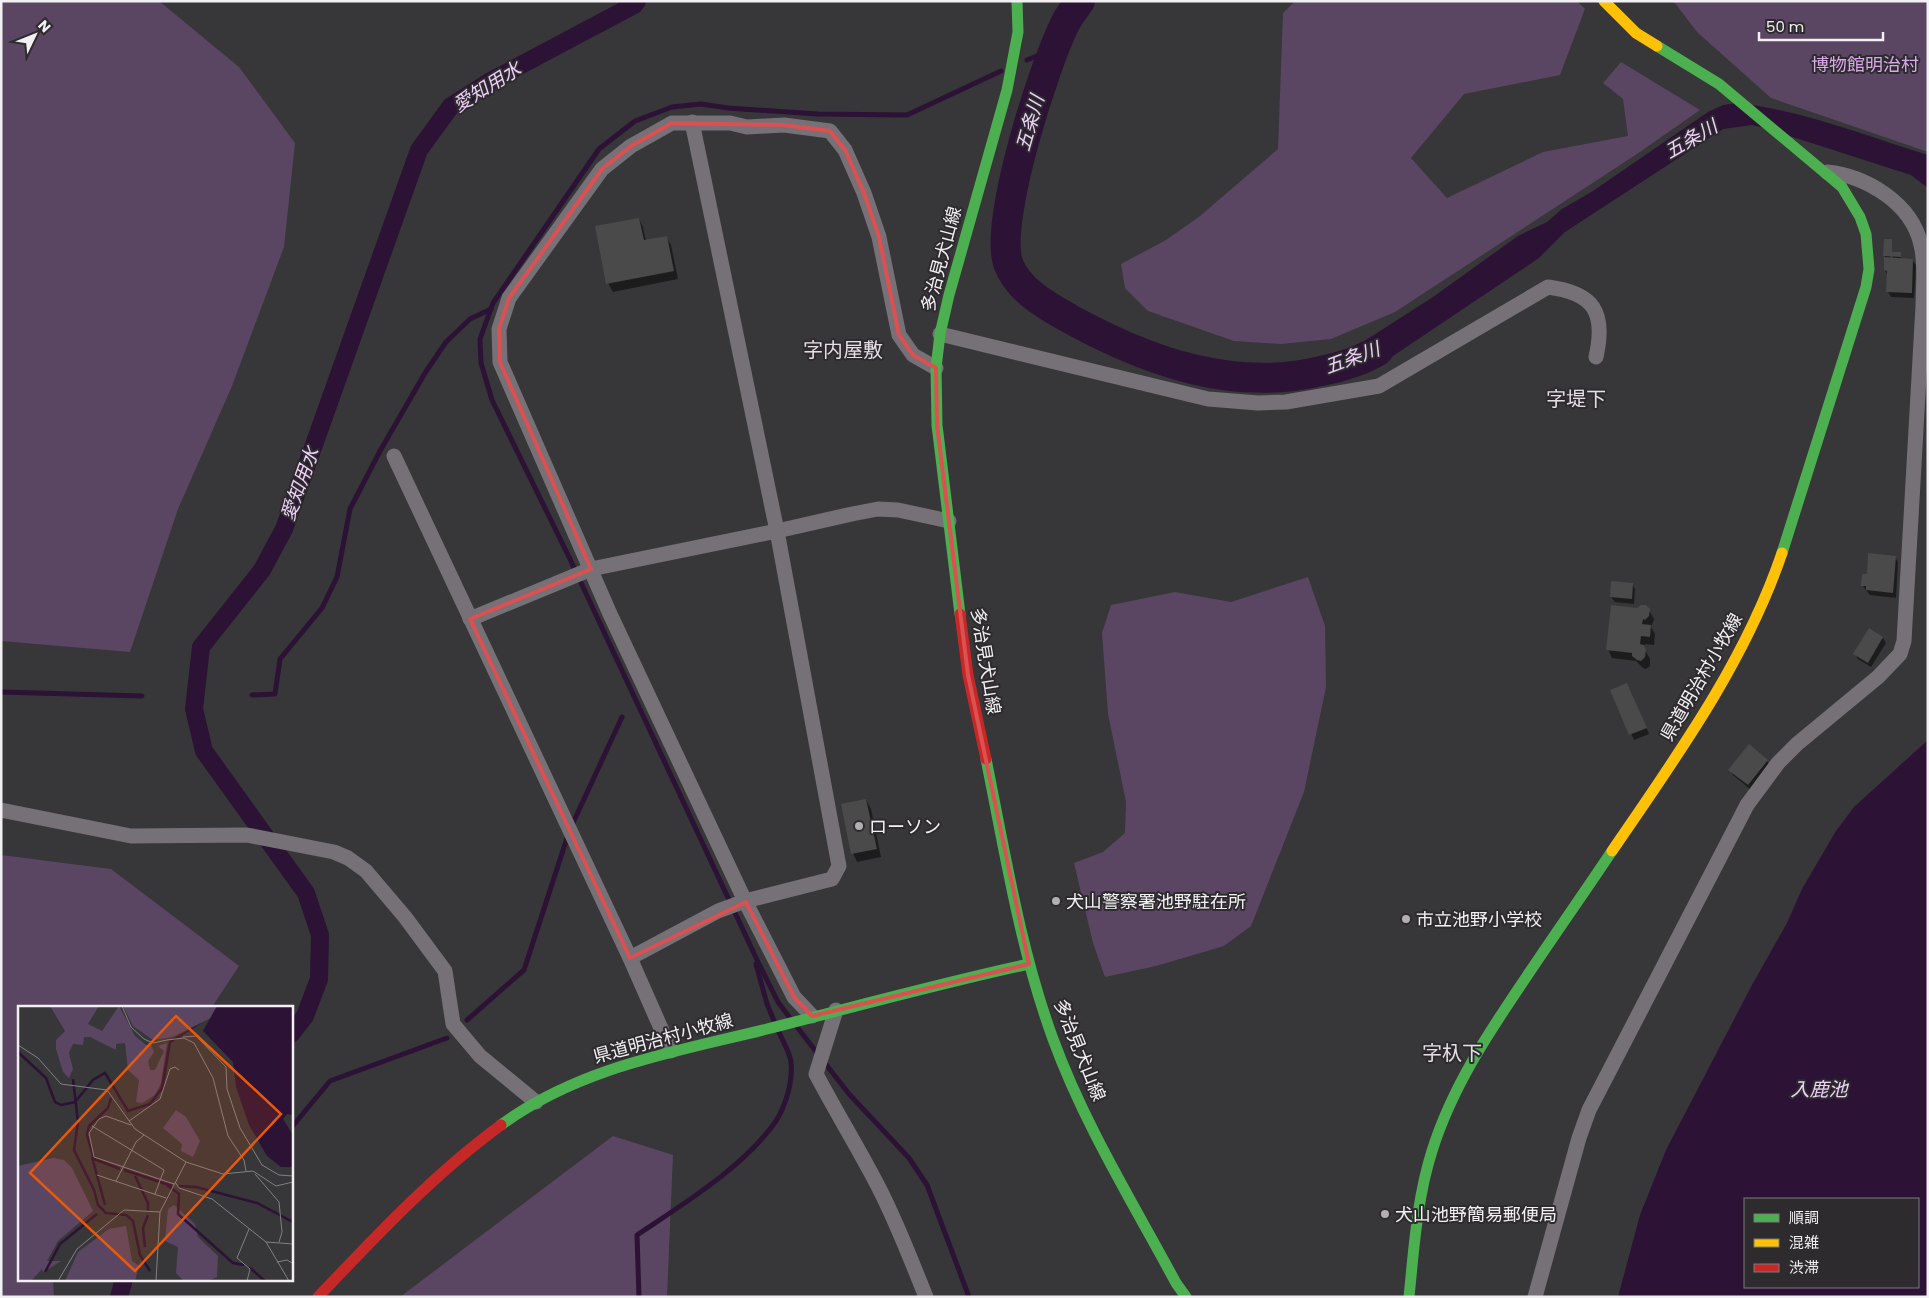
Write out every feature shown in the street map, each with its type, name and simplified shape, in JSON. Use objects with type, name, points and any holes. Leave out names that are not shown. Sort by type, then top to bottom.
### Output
[{"type":"main road","name":"多治見犬山線","points":[[1017,1],[1018,32],[1006,90],[949,295],[940,334],[936,368],[937,425],[968,675],[1030,964],[1053,1039],[1072,1085],[1095,1132],[1176,1283],[1186,1297]]},
{"type":"main road","name":"県道明治村小牧線","points":[[1409,1297],[1426,1171],[1440,1126],[1460,1082],[1491,1029],[1697,726],[1736,659],[1772,580],[1838,379],[1866,287],[1869,269],[1866,234],[1860,217],[1842,187],[1827,172],[1719,84],[1636,33],[1604,1]]},
{"type":"main road","name":"県道明治村小牧線","points":[[318,1297],[426,1186],[452,1162],[478,1141],[536,1102],[568,1085],[636,1060],[670,1051],[768,1029],[938,984],[1030,964]]},
{"type":"street","points":[[630,958],[721,910],[744,902],[832,879],[839,866],[777,531],[692,122]]},
{"type":"street","points":[[808,1017],[794,997],[744,902],[589,570],[500,362],[499,329],[509,298],[602,168],[631,146],[672,123],[730,123],[747,127],[784,125],[830,131],[845,150],[864,193],[879,237],[899,335],[913,355],[936,368]]},
{"type":"street","points":[[1535,1297],[1579,1138],[1590,1110],[1747,806],[1778,763],[1797,744],[1878,677],[1900,654],[1904,641],[1923,306],[1924,258],[1915,227],[1896,203],[1883,193],[1858,180],[1844,174],[1827,172]]},
{"type":"street","points":[[940,334],[1208,399],[1286,402],[1379,386],[1548,287],[1564,289],[1577,294],[1592,304],[1599,320],[1600,337],[1596,357]]},
{"type":"street","points":[[394,456],[630,958],[670,1051]]},
{"type":"street","points":[[470,619],[589,570],[878,509],[898,510],[949,521]]},
{"type":"street","points":[[1,810],[131,836],[246,835],[334,852],[348,858],[366,871],[405,917],[445,971],[453,1024],[480,1056],[536,1102]]},
{"type":"street","points":[[836,1010],[816,1074],[841,1123],[878,1187],[900,1233],[926,1297]]},
{"type":"highlighted area","points":[[672,123],[784,125],[830,131],[845,150],[864,193],[879,237],[899,335],[913,355],[936,368],[937,425],[968,675],[1029,964],[812,1016],[794,997],[746,902],[630,958],[470,619],[591,569],[500,362],[499,329],[509,298],[602,169],[631,146]]},
{"type":"green space","points":[[1,1],[159,1],[239,67],[295,143],[284,247],[232,386],[178,509],[130,652],[1,641]]},
{"type":"green space","points":[[1295,1],[1577,1],[1585,9],[1560,75],[1464,94],[1411,158],[1447,198],[1543,152],[1628,136],[1623,99],[1603,83],[1621,62],[1700,110],[1637,154],[1395,312],[1331,339],[1281,344],[1234,341],[1148,311],[1125,288],[1121,264],[1166,240],[1200,216],[1278,149],[1283,13]]},
{"type":"green space","name":"博物館明治村","points":[[1669,1],[1928,1],[1928,152],[1771,98],[1697,32],[1675,3]]},
{"type":"green space","points":[[1308,577],[1325,626],[1326,687],[1304,792],[1251,926],[1224,946],[1156,966],[1105,977],[1093,943],[1074,863],[1103,852],[1125,833],[1126,802],[1108,714],[1102,633],[1111,605],[1175,592],[1231,602]]},
{"type":"green space","points":[[1,855],[111,869],[239,966],[213,1006],[18,1006],[18,1280],[53,1280],[54,1297],[1,1297]]},
{"type":"green space","points":[[613,1136],[673,1155],[667,1297],[400,1297]]},
{"type":"water","points":[[1737,103],[1786,111],[1928,155],[1928,188],[1911,175],[1765,128],[1752,125],[1723,129],[1565,232],[1539,258],[1390,358],[1344,378],[1337,354],[1366,340],[1433,297],[1518,236],[1547,222],[1562,209],[1593,191],[1708,112],[1723,105]]},
{"type":"water","name":"入鹿池","points":[[1928,740],[1928,1297],[1618,1297],[1640,1215],[1666,1150],[1752,985],[1787,923],[1802,889],[1836,831],[1854,807]]},
{"type":"building","points":[[639,218],[644,240],[667,236],[674,271],[606,284],[595,226]]},
{"type":"building","points":[[1884,239],[1892,239],[1892,252],[1901,252],[1901,257],[1883,256]]},
{"type":"building","points":[[1884,257],[1913,259],[1912,293],[1886,292],[1887,271],[1884,270]]},
{"type":"building","points":[[1868,553],[1896,556],[1893,593],[1866,590],[1866,586],[1861,586],[1862,574],[1867,574]]},
{"type":"building","points":[[1611,581],[1633,583],[1632,599],[1610,597]]},
{"type":"building","points":[[1611,605],[1637,608],[1641,605],[1646,605],[1650,609],[1649,616],[1645,620],[1643,619],[1642,624],[1651,625],[1650,637],[1641,636],[1640,644],[1644,645],[1646,650],[1645,657],[1641,661],[1632,656],[1632,653],[1606,650]]},
{"type":"building","points":[[1869,628],[1883,637],[1868,663],[1853,654]]},
{"type":"building","points":[[1627,683],[1647,728],[1629,735],[1610,690]]},
{"type":"building","points":[[1749,744],[1768,760],[1748,785],[1728,770]]},
{"type":"building","name":"ローソン","points":[[866,799],[877,849],[851,854],[841,804]]},
{"type":"waterway","name":"愛知用水","points":[[292,1033],[305,1016],[319,979],[320,935],[306,893],[204,751],[194,709],[201,647],[262,570],[284,529],[419,150],[451,106],[489,82],[634,5],[637,1]]},
{"type":"waterway","name":"五条川","points":[[1080,1],[1067,20],[1047,69],[1024,141],[1015,178],[1008,213],[1006,242],[1008,263],[1019,282],[1044,304],[1131,349],[1193,369],[1224,375],[1256,378],[1288,377],[1343,366],[1378,351]]},
{"type":"waterway","points":[[1027,60],[1055,49]]},
{"type":"waterway","points":[[790,1018],[778,1002],[758,962],[569,557],[492,400],[481,363],[480,339],[493,303],[599,149],[635,121],[672,107],[701,104],[728,108],[818,114],[907,115],[1001,71]]},
{"type":"waterway","points":[[252,695],[275,694],[280,659],[322,608],[337,577],[350,509],[380,451],[425,373],[446,342],[470,319],[491,309]]},
{"type":"waterway","points":[[1,692],[142,696]]},
{"type":"waterway","points":[[572,825],[622,717]]},
{"type":"waterway","points":[[467,1020],[524,970],[568,835]]},
{"type":"waterway","points":[[756,964],[767,1004],[775,1023]]},
{"type":"waterway","points":[[797,1027],[849,1094],[909,1158],[927,1185],[969,1297]]},
{"type":"waterway","points":[[639,1297],[637,1235],[712,1184],[730,1169],[763,1138],[780,1115],[788,1093],[791,1062],[778,1030]]},
{"type":"waterway","points":[[292,1127],[330,1081],[447,1038]]},
{"type":"waterway","name":"愛知用水","points":[[119,1297],[124,1280]]},
{"type":"traffic: fast","points":[[960,614],[937,425],[936,368],[940,334],[949,295],[1007,90],[1018,32],[1017,1]]},
{"type":"traffic: fast","points":[[1657,46],[1719,84],[1842,187],[1860,217],[1866,234],[1869,269],[1866,287],[1782,553]]},
{"type":"traffic: fast","points":[[986,759],[1022,935],[1041,1005],[1053,1039],[1065,1071],[1094,1132],[1176,1283],[1186,1297]]},
{"type":"traffic: fast","points":[[1409,1297],[1423,1187],[1432,1151],[1450,1105],[1473,1060],[1499,1018],[1612,851]]},
{"type":"traffic: fast","points":[[501,1125],[531,1105],[563,1089],[629,1064],[930,987],[1029,964]]},
{"type":"traffic: slow","points":[[1604,1],[1636,33],[1657,46]]},
{"type":"traffic: slow","points":[[1612,851],[1708,707],[1749,632],[1767,593],[1782,553]]},
{"type":"traffic: jam","points":[[960,614],[968,675],[986,759]]},
{"type":"traffic: jam","points":[[318,1297],[383,1229],[429,1185],[501,1125]]},
{"type":"place","name":"ローソン","points":[[859,826]]},
{"type":"place","name":"犬山警察署池野駐在所","points":[[1056,901]]},
{"type":"place","name":"市立池野小学校","points":[[1406,919]]},
{"type":"place","name":"犬山池野簡易郵便局","points":[[1385,1214]]},
{"type":"district","name":"字内屋敷","points":[[843,350]]},
{"type":"district","name":"字堤下","points":[[1576,399]]},
{"type":"district","name":"字杁下","points":[[1452,1053]]}]
